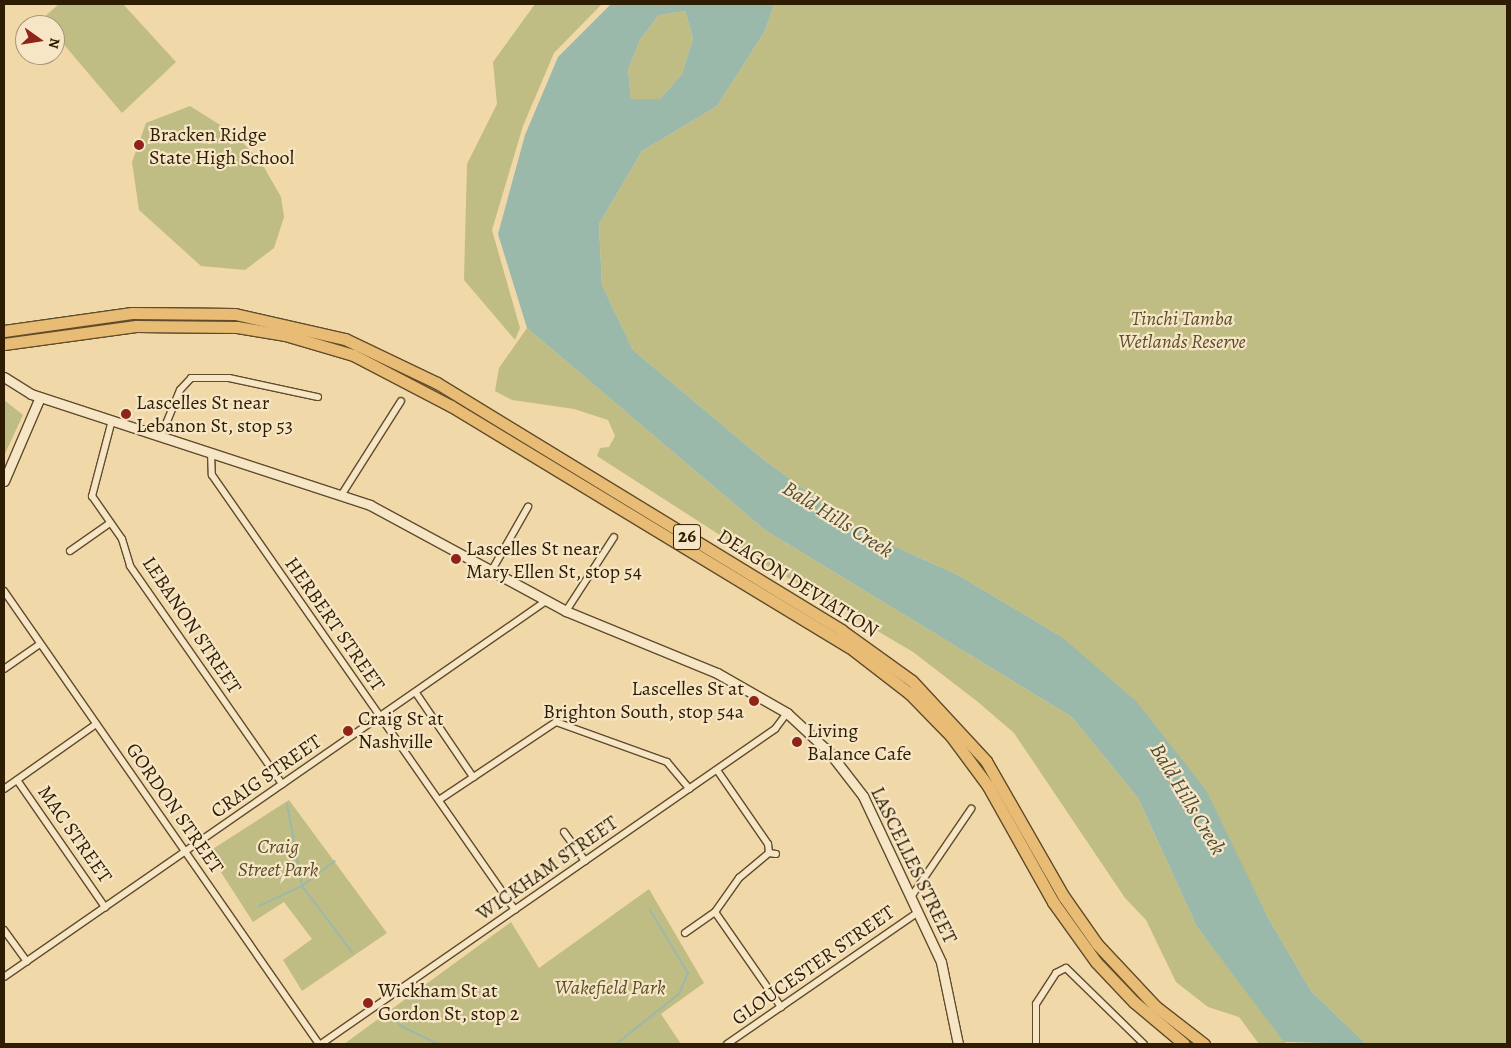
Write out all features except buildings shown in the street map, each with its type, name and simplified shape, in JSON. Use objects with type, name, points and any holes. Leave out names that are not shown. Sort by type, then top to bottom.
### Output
[{"type":"highway","name":"DEAGON DEVIATION","points":[[4,331],[132,313],[234,314],[345,339],[437,383],[841,630],[912,681],[986,762],[1064,897],[1096,944],[1155,1006],[1204,1044]]},
{"type":"highway","name":"DEAGON DEVIATION","points":[[4,344],[136,326],[237,327],[285,335],[353,355],[443,400],[848,646],[910,694],[951,736],[988,786],[1054,902],[1091,955],[1134,1002],[1184,1044]]},
{"type":"street","name":"LASCELLES STREET","points":[[4,377],[40,397],[342,494],[403,520],[546,601],[726,677],[787,713],[857,786],[945,972],[958,1044]]},
{"type":"street","points":[[161,436],[180,390],[191,378],[229,378],[318,397]]},
{"type":"street","points":[[4,481],[40,397]]},
{"type":"street","points":[[342,494],[401,401]]},
{"type":"street","name":"LEBANON STREET","points":[[112,420],[92,496],[122,539],[130,566],[282,784]]},
{"type":"street","name":"HERBERT STREET","points":[[211,452],[212,475],[515,910]]},
{"type":"street","points":[[492,570],[528,506]]},
{"type":"street","points":[[70,551],[110,523]]},
{"type":"street","points":[[566,611],[614,536]]},
{"type":"street","name":"GORDON STREET","points":[[4,591],[320,1044]]},
{"type":"street","name":"CRAIG STREET","points":[[4,977],[546,601]]},
{"type":"street","points":[[4,669],[40,644]]},
{"type":"street","points":[[416,693],[473,777]]},
{"type":"street","name":"WICKHAM STREET","points":[[320,1044],[775,729],[787,713]]},
{"type":"street","points":[[439,800],[556,722],[667,762],[690,789]]},
{"type":"street","points":[[4,789],[96,724]]},
{"type":"street","points":[[684,933],[715,912],[740,878],[768,852],[768,844],[717,770]]},
{"type":"street","name":"MAC STREET","points":[[17,780],[105,907]]},
{"type":"street","points":[[911,897],[971,809]]},
{"type":"street","points":[[564,832],[585,861]]},
{"type":"street","points":[[768,852],[776,854]]},
{"type":"street","points":[[715,912],[781,1007]]},
{"type":"street","name":"GLOUCESTER STREET","points":[[727,1044],[918,912]]},
{"type":"street","points":[[4,930],[27,962]]},
{"type":"street","points":[[1036,1044],[1036,1004],[1056,973],[1066,968],[1144,1044]]},
{"type":"green space","points":[[59,4],[123,4],[176,62],[122,113],[65,46],[65,15],[47,15]]},
{"type":"green space","points":[[535,4],[602,4],[554,53],[523,126],[492,230],[520,328],[515,340],[464,280],[467,164],[497,104],[493,62]]},
{"type":"green space","name":"Tinchi Tamba Wetlands Reserve","points":[[774,4],[1507,4],[1507,1044],[1366,1044],[1311,991],[1267,916],[1062,637],[958,575],[865,533],[764,460],[633,350],[602,285],[599,224],[642,151],[717,106],[765,31]]},
{"type":"green space","points":[[685,11],[693,38],[682,74],[660,99],[631,99],[628,70],[640,40],[659,15]]},
{"type":"green space","points":[[190,106],[233,133],[260,160],[281,197],[284,217],[274,248],[245,270],[201,266],[139,210],[132,162],[146,123]]},
{"type":"green space","points":[[527,328],[765,530],[1072,717],[1138,798],[1197,927],[1287,1044],[1259,1044],[1239,1017],[1208,1007],[1176,982],[1146,920],[1125,898],[1014,733],[978,702],[913,652],[768,566],[597,456],[600,448],[609,447],[615,436],[608,420],[574,409],[512,400],[495,391],[499,368]]},
{"type":"green space","points":[[4,400],[23,415],[4,456]]},
{"type":"green space","name":"Craig Street Park","points":[[289,800],[387,933],[302,991],[283,960],[312,939],[284,902],[253,922],[208,852]]},
{"type":"green space","name":"Wakefield Park","points":[[649,889],[704,983],[661,1014],[681,1044],[344,1044],[511,922],[539,968]]},
{"type":"water","name":"Bald Hills Creek","points":[[611,4],[774,4],[765,31],[717,106],[642,151],[599,224],[602,285],[633,350],[764,460],[865,533],[958,575],[1062,637],[1136,701],[1206,790],[1267,916],[1311,991],[1366,1044],[1284,1042],[1197,927],[1138,798],[1072,717],[765,530],[527,328],[498,234],[525,135],[558,57]],"holes":[[[685,11],[693,38],[682,74],[660,99],[631,99],[628,70],[640,40],[659,15]]]},
{"type":"waterway","points":[[287,804],[302,886],[352,952]]},
{"type":"waterway","points":[[259,906],[302,886],[335,861]]},
{"type":"waterway","points":[[616,1044],[679,994],[688,973],[650,910]]},
{"type":"waterway","points":[[387,1011],[401,1026],[438,1044]]},
{"type":"place","name":"Bracken Ridge State High School","points":[[139,145]]},
{"type":"place","name":"Lascelles St near Lebanon St, stop 53","points":[[126,414]]},
{"type":"place","name":"Lascelles St near Mary Ellen St, stop 54","points":[[456,559]]},
{"type":"place","name":"Lascelles St at Brighton South, stop 54a","points":[[754,701]]},
{"type":"place","name":"Craig St at Nashville","points":[[348,731]]},
{"type":"place","name":"Living Balance Cafe","points":[[797,742]]},
{"type":"place","name":"Wickham St at Gordon St, stop 2","points":[[368,1003]]}]
